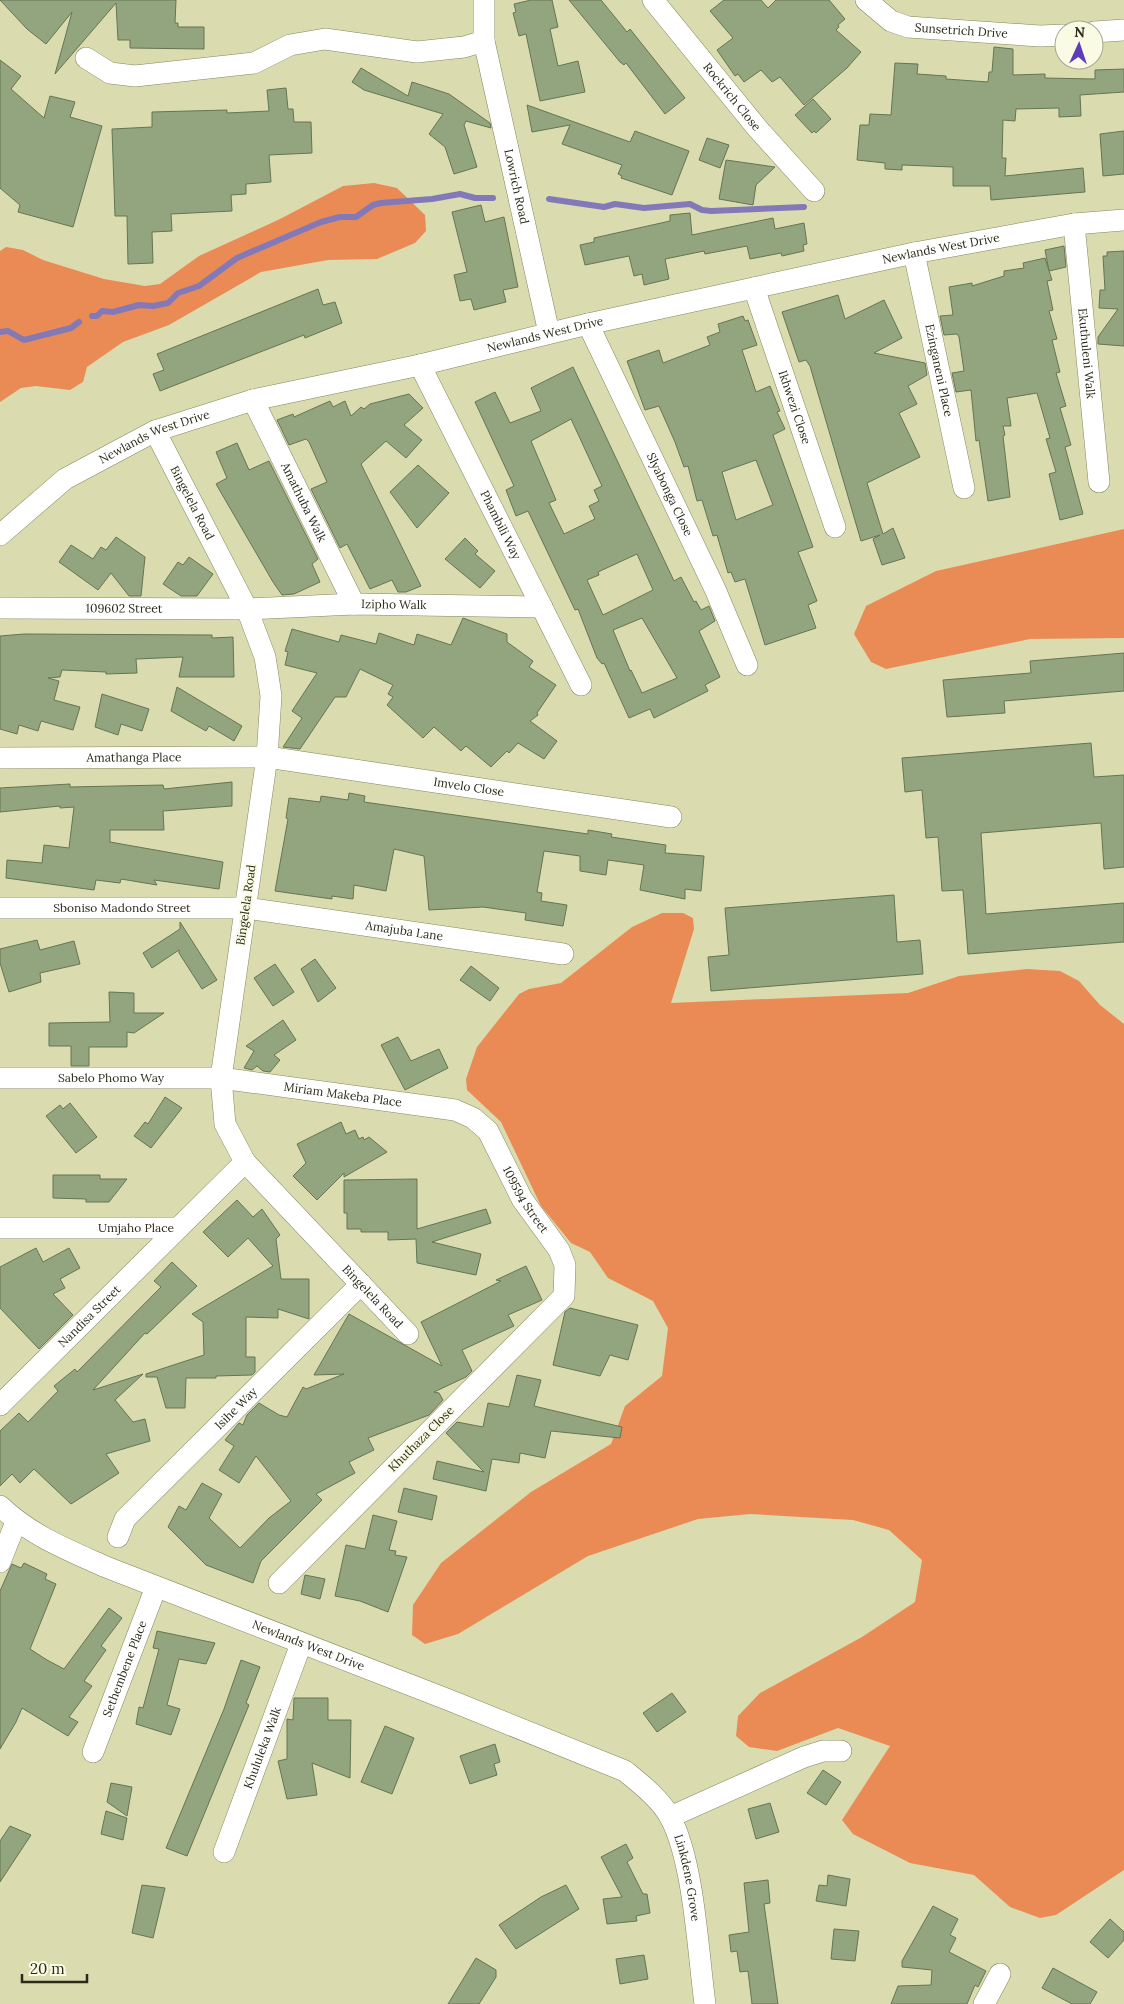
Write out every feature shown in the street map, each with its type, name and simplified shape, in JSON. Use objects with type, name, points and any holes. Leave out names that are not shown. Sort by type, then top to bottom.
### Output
[{"type":"street","name":"Lowrich Road","points":[[484,0],[484,41],[549,333]]},
{"type":"street","name":"Rockrich Close","points":[[653,0],[758,129],[814,191]]},
{"type":"street","name":"Sunsetrich Drive","points":[[866,0],[891,21],[908,27],[1054,35]]},
{"type":"street","points":[[1104,31],[1124,30]]},
{"type":"street","points":[[86,58],[110,73],[136,76],[254,63],[290,45],[325,39],[417,52],[464,47],[484,41]]},
{"type":"street","name":"Newlands West Drive","points":[[0,535],[65,479],[155,432],[253,400],[420,366],[588,324],[914,253],[1074,224],[1124,220]]},
{"type":"street","name":"Ekuthuleni Walk","points":[[1074,224],[1099,482]]},
{"type":"street","name":"Ezinganeni Place","points":[[914,253],[964,488]]},
{"type":"street","name":"Ikhwezi Close","points":[[754,288],[835,527]]},
{"type":"street","name":"Slyabonga Close","points":[[588,324],[711,580],[747,666]]},
{"type":"street","name":"Phambili Way","points":[[420,366],[581,685]]},
{"type":"street","name":"Amathuba Walk","points":[[253,400],[354,604]]},
{"type":"street","name":"Bingelela Road","points":[[155,432],[247,609],[265,656],[268,676],[270,696],[267,757],[221,1078],[225,1124],[245,1162],[408,1334]]},
{"type":"street","name":"Izipho Walk","points":[[247,609],[354,604],[542,607]]},
{"type":"street","name":"109602 Street","points":[[0,608],[247,609]]},
{"type":"street","name":"Amathanga Place","points":[[0,758],[267,757]]},
{"type":"street","name":"Imvelo Close","points":[[267,757],[671,816]]},
{"type":"street","name":"Sboniso Madondo Street","points":[[0,908],[246,908]]},
{"type":"street","name":"Amajuba Lane","points":[[246,908],[563,954]]},
{"type":"street","name":"Sabelo Phomo Way","points":[[0,1078],[221,1078]]},
{"type":"street","name":"Miriam Makeba Place","points":[[221,1078],[465,1113]]},
{"type":"street","name":"109594 Street","points":[[465,1113],[488,1131],[522,1199],[559,1250],[565,1265],[564,1296]]},
{"type":"street","name":"Umjaho Place","points":[[0,1228],[178,1228],[245,1162]]},
{"type":"street","name":"Nandisa Street","points":[[0,1405],[178,1228]]},
{"type":"street","name":"Isihe Way","points":[[118,1536],[125,1519],[361,1284]]},
{"type":"street","name":"Khuthaza Close","points":[[279,1583],[564,1296]]},
{"type":"street","name":"Newlands West Drive","points":[[0,1506],[16,1522],[61,1547],[156,1587],[449,1700],[625,1772]]},
{"type":"street","points":[[0,1562],[16,1522]]},
{"type":"street","name":"Sethembene Place","points":[[93,1752],[156,1587]]},
{"type":"street","name":"Khululeka Walk","points":[[224,1852],[301,1644]]},
{"type":"street","points":[[670,1817],[804,1757],[823,1751],[841,1751]]},
{"type":"street","name":"Linkdene Grove","points":[[625,1772],[644,1786],[670,1817],[682,1849],[689,1880],[705,2004]]},
{"type":"street","points":[[984,2004],[1000,1974]]},
{"type":"shaded area","points":[[374,183],[397,188],[425,215],[426,231],[415,243],[377,259],[328,260],[261,272],[169,325],[123,342],[87,367],[83,382],[70,390],[36,386],[21,388],[0,402],[0,251],[6,247],[23,250],[43,260],[104,279],[145,286],[160,284],[199,256],[280,219],[343,186]]},
{"type":"shaded area","points":[[1124,529],[1124,638],[1030,639],[886,669],[871,662],[854,634],[866,606],[936,571]]},
{"type":"shaded area","points":[[662,913],[683,913],[693,918],[694,929],[671,1003],[908,993],[959,976],[1027,969],[1060,971],[1079,981],[1100,1005],[1124,1024],[1124,1870],[1056,1915],[1040,1918],[1010,1907],[974,1875],[910,1863],[853,1834],[842,1820],[890,1746],[838,1728],[777,1751],[749,1747],[736,1736],[738,1716],[760,1693],[862,1637],[915,1602],[922,1560],[889,1530],[853,1520],[750,1514],[698,1519],[588,1556],[458,1634],[425,1644],[412,1635],[413,1605],[441,1563],[531,1492],[611,1444],[625,1406],[662,1376],[668,1328],[653,1301],[608,1278],[590,1252],[571,1243],[541,1206],[501,1122],[467,1090],[466,1079],[477,1047],[519,994],[529,989],[561,983],[632,927]]},
{"type":"building","points":[[0,0],[176,0],[175,23],[178,23],[178,27],[204,27],[204,49],[130,48],[130,40],[118,40],[116,3],[55,74],[72,12],[46,44],[27,29]]},
{"type":"building","points":[[531,0],[552,0],[558,27],[550,29],[558,66],[578,61],[585,92],[540,101],[526,34],[519,36],[513,13],[516,12],[514,4]]},
{"type":"building","points":[[569,0],[601,0],[627,32],[630,29],[685,98],[665,114],[626,63],[624,65],[620,62]]},
{"type":"building","points":[[724,0],[761,0],[768,8],[776,0],[829,0],[845,19],[838,25],[839,27],[836,30],[861,52],[847,68],[804,105],[780,77],[772,82],[761,70],[744,82],[738,74],[735,76],[717,50],[733,38],[710,11]]},
{"type":"building","points":[[994,47],[1013,49],[1013,75],[1045,74],[1045,78],[1095,79],[1095,70],[1124,69],[1124,92],[1080,95],[1081,116],[1059,117],[1059,108],[1016,109],[1015,121],[1003,120],[1002,158],[1006,158],[1005,176],[1083,168],[1085,192],[991,200],[990,186],[953,186],[953,167],[902,165],[902,170],[885,169],[885,163],[857,160],[860,125],[869,125],[870,114],[891,115],[895,63],[918,64],[917,74],[946,76],[946,79],[988,82],[989,72],[992,72]]},
{"type":"building","points":[[0,60],[21,76],[11,89],[44,118],[50,96],[75,102],[70,117],[102,126],[73,227],[18,212],[20,205],[0,188]]},
{"type":"building","points":[[361,68],[408,96],[412,82],[449,94],[490,123],[491,128],[466,121],[464,125],[477,167],[454,174],[445,147],[429,134],[443,114],[364,90],[352,82]]},
{"type":"building","points":[[286,88],[288,109],[293,109],[294,122],[311,122],[312,153],[269,155],[271,182],[246,184],[246,194],[231,195],[232,211],[171,214],[172,231],[152,232],[153,263],[128,264],[127,216],[115,216],[112,129],[152,127],[152,112],[227,110],[227,113],[269,111],[267,90]]},
{"type":"building","points":[[813,99],[831,119],[816,133],[814,131],[812,133],[795,115]]},
{"type":"building","points":[[527,105],[630,142],[635,131],[689,151],[672,195],[621,178],[622,176],[618,174],[622,165],[562,144],[570,125],[532,132]]},
{"type":"building","points":[[1124,131],[1124,174],[1103,176],[1100,134]]},
{"type":"building","points":[[707,138],[729,145],[720,168],[699,160]]},
{"type":"building","points":[[726,160],[775,167],[756,185],[753,205],[719,199]]},
{"type":"building","points":[[481,205],[485,222],[504,217],[518,287],[503,290],[506,302],[474,310],[471,299],[460,301],[454,275],[467,272],[452,212]]},
{"type":"building","points":[[690,213],[692,235],[773,218],[775,229],[804,223],[807,244],[803,245],[804,251],[782,256],[781,253],[750,259],[747,246],[705,254],[704,251],[665,259],[669,279],[644,285],[642,274],[634,276],[629,256],[585,265],[580,245],[594,242],[594,238],[670,221],[670,215]]},
{"type":"building","points":[[1064,246],[1066,267],[1049,271],[1045,250]]},
{"type":"building","points":[[1124,251],[1124,346],[1098,344],[1098,337],[1118,309],[1099,308],[1100,290],[1105,290],[1103,256],[1107,256],[1107,252]]},
{"type":"building","points":[[1045,258],[1052,280],[1047,281],[1053,310],[1049,311],[1057,339],[1052,340],[1060,372],[1056,373],[1066,406],[1060,408],[1071,445],[1065,447],[1083,514],[1060,520],[1049,474],[1056,472],[1046,439],[1050,438],[1037,393],[1007,398],[1011,426],[1003,426],[1005,435],[1003,436],[1010,497],[988,501],[979,440],[976,441],[971,390],[956,392],[952,373],[964,371],[959,337],[957,334],[944,335],[940,316],[953,315],[949,287],[972,283],[972,286],[1004,276],[1004,271],[1024,268],[1023,263]]},
{"type":"building","points":[[318,289],[323,305],[335,302],[342,323],[305,338],[304,335],[160,391],[153,374],[164,370],[157,354]]},
{"type":"building","points":[[838,295],[845,319],[884,300],[902,338],[874,353],[925,363],[927,375],[908,386],[917,404],[899,413],[920,457],[867,483],[883,534],[893,528],[905,558],[882,565],[873,539],[880,535],[861,541],[810,366],[806,360],[799,362],[782,312]]},
{"type":"building","points":[[743,316],[745,321],[748,320],[757,345],[742,350],[756,392],[770,386],[780,411],[777,412],[785,429],[773,435],[813,547],[798,552],[817,601],[808,605],[816,628],[765,645],[745,579],[735,582],[731,572],[728,573],[717,535],[713,536],[702,500],[697,501],[688,466],[684,467],[659,406],[645,410],[627,361],[659,350],[663,363],[710,345],[707,337],[720,332],[718,324]],"holes":[[[756,460],[773,505],[736,520],[722,472]]]},
{"type":"building","points":[[573,367],[674,581],[681,577],[694,602],[696,601],[701,610],[709,606],[715,621],[699,631],[720,677],[705,685],[708,691],[654,718],[650,709],[629,718],[604,663],[602,664],[597,658],[578,609],[575,610],[528,511],[516,516],[506,490],[514,486],[475,402],[495,392],[510,423],[541,411],[531,388]],"holes":[[[571,419],[602,486],[594,490],[599,501],[589,506],[595,519],[564,534],[549,503],[556,500],[531,441]],[[637,554],[653,590],[603,615],[587,580],[599,575],[598,572]],[[642,618],[677,678],[642,693],[630,671],[613,630]]]},
{"type":"building","points":[[409,394],[423,408],[404,425],[422,440],[406,458],[386,441],[361,464],[421,586],[406,592],[398,592],[392,580],[370,589],[347,544],[340,548],[311,489],[327,482],[309,442],[306,439],[289,445],[277,420],[293,414],[294,417],[330,401],[333,407],[345,401],[351,416],[361,407],[364,409],[370,404]]},
{"type":"building","points":[[237,443],[249,470],[269,461],[318,559],[312,564],[320,582],[294,594],[282,595],[273,582],[216,484],[227,478],[216,452]]},
{"type":"building","points":[[418,465],[449,493],[417,528],[390,492]]},
{"type":"building","points":[[116,537],[145,557],[141,596],[129,596],[111,573],[98,590],[59,562],[71,545],[93,559],[101,547],[106,550]]},
{"type":"building","points":[[465,538],[478,551],[475,554],[495,571],[480,588],[445,559]]},
{"type":"building","points":[[189,557],[213,574],[197,596],[181,596],[163,584],[178,562],[183,565]]},
{"type":"building","points":[[463,618],[507,634],[507,642],[533,661],[529,667],[556,685],[537,713],[538,715],[530,721],[557,741],[544,759],[518,743],[491,767],[466,746],[461,751],[434,727],[423,738],[387,705],[393,697],[388,694],[393,685],[360,669],[346,697],[335,697],[300,749],[283,747],[302,718],[292,711],[317,673],[285,665],[288,652],[285,651],[292,629],[339,642],[341,635],[376,644],[379,633],[414,645],[417,634],[451,645]]},
{"type":"building","points":[[24,634],[212,635],[212,638],[233,637],[234,677],[179,677],[183,657],[136,659],[137,673],[106,674],[106,672],[62,670],[60,677],[48,678],[59,681],[54,700],[80,707],[73,730],[41,721],[38,731],[19,725],[17,734],[0,729],[0,636]]},
{"type":"building","points":[[1124,653],[1124,691],[1004,701],[1005,713],[947,717],[943,680],[1031,673],[1030,661]]},
{"type":"building","points":[[177,687],[242,726],[234,741],[209,726],[206,731],[171,711]]},
{"type":"building","points":[[102,694],[149,709],[142,731],[121,724],[118,735],[95,727]]},
{"type":"building","points":[[1091,743],[1094,777],[1124,775],[1124,867],[1104,869],[1101,823],[981,833],[986,914],[1124,903],[1124,942],[968,954],[963,890],[942,891],[938,837],[926,838],[922,790],[905,792],[902,758]]},
{"type":"building","points":[[232,782],[232,806],[163,811],[164,830],[110,830],[110,842],[223,862],[219,889],[154,880],[157,885],[121,879],[120,883],[96,880],[94,890],[6,878],[7,860],[42,863],[44,845],[69,848],[74,807],[60,808],[60,806],[0,812],[0,788],[70,784],[70,787],[163,785],[164,789]]},
{"type":"building","points":[[349,793],[365,796],[364,802],[588,834],[588,830],[612,834],[611,837],[666,845],[665,853],[704,856],[701,891],[685,889],[685,899],[640,890],[644,865],[608,860],[606,875],[580,871],[580,856],[544,851],[537,892],[542,893],[541,901],[567,905],[563,926],[525,920],[526,913],[483,907],[429,910],[424,856],[394,849],[386,891],[354,885],[353,899],[332,896],[332,899],[275,891],[288,819],[286,818],[289,798],[320,802],[321,796],[348,800]]},
{"type":"building","points":[[894,895],[897,942],[920,940],[923,974],[711,991],[708,957],[729,955],[725,908]]},
{"type":"building","points":[[180,922],[217,980],[202,989],[179,953],[179,950],[152,968],[143,953],[180,929]]},
{"type":"building","points":[[37,940],[40,950],[74,941],[80,964],[40,973],[41,982],[9,992],[0,963],[0,949]]},
{"type":"building","points":[[315,959],[336,988],[318,1002],[301,969]]},
{"type":"building","points":[[275,964],[294,992],[273,1006],[254,978]]},
{"type":"building","points":[[471,966],[499,988],[490,1001],[460,980]]},
{"type":"building","points":[[109,992],[134,993],[134,1013],[164,1013],[134,1033],[127,1032],[127,1047],[89,1047],[89,1066],[71,1066],[71,1046],[49,1046],[49,1023],[110,1022]]},
{"type":"building","points":[[283,1020],[296,1040],[274,1055],[280,1060],[270,1072],[263,1071],[257,1066],[252,1070],[244,1068],[254,1051],[246,1046]]},
{"type":"building","points":[[398,1037],[411,1061],[439,1049],[448,1068],[405,1090],[381,1045]]},
{"type":"building","points":[[165,1097],[182,1108],[151,1148],[134,1136],[145,1122],[148,1124]]},
{"type":"building","points":[[70,1103],[97,1137],[76,1153],[46,1116],[60,1105],[63,1109]]},
{"type":"building","points":[[341,1122],[346,1134],[355,1130],[359,1139],[363,1137],[364,1140],[369,1137],[387,1152],[344,1177],[344,1173],[317,1200],[293,1176],[306,1163],[297,1144]]},
{"type":"building","points":[[53,1175],[100,1175],[100,1179],[127,1179],[109,1202],[86,1202],[86,1199],[53,1198]]},
{"type":"building","points":[[417,1179],[417,1229],[486,1209],[491,1223],[432,1242],[481,1254],[476,1275],[417,1263],[416,1239],[388,1240],[388,1232],[361,1232],[361,1229],[347,1229],[347,1213],[344,1213],[344,1180]]},
{"type":"building","points":[[237,1200],[253,1217],[262,1209],[280,1235],[276,1239],[281,1279],[309,1279],[309,1319],[278,1309],[278,1318],[246,1317],[246,1357],[255,1357],[255,1372],[252,1375],[186,1378],[185,1408],[166,1408],[157,1377],[146,1377],[146,1374],[204,1355],[203,1322],[192,1314],[273,1266],[248,1238],[228,1257],[203,1232]]},
{"type":"building","points":[[36,1248],[43,1262],[69,1248],[80,1268],[60,1279],[65,1288],[53,1294],[73,1315],[39,1349],[0,1308],[0,1267]]},
{"type":"building","points":[[172,1262],[197,1286],[147,1334],[145,1333],[93,1390],[143,1374],[115,1400],[133,1422],[145,1419],[150,1441],[106,1454],[119,1473],[71,1504],[34,1469],[20,1483],[12,1474],[0,1486],[0,1431],[19,1413],[28,1422],[58,1391],[54,1386],[75,1369],[77,1372],[161,1287],[154,1281]]},
{"type":"building","points":[[526,1266],[542,1300],[508,1315],[514,1326],[462,1350],[472,1371],[466,1377],[434,1392],[439,1393],[443,1400],[429,1415],[368,1438],[374,1450],[349,1462],[355,1473],[316,1494],[322,1500],[261,1561],[253,1583],[206,1565],[168,1527],[179,1506],[186,1510],[202,1483],[222,1494],[209,1518],[240,1548],[269,1518],[291,1501],[256,1456],[239,1483],[219,1470],[234,1446],[225,1440],[239,1423],[243,1425],[247,1415],[259,1403],[279,1415],[287,1417],[303,1387],[306,1389],[344,1374],[314,1375],[349,1314],[442,1366],[421,1322],[501,1281],[496,1280]]},
{"type":"building","points":[[570,1308],[638,1325],[628,1360],[610,1355],[600,1376],[553,1365],[565,1312]]},
{"type":"building","points":[[517,1375],[541,1380],[534,1406],[622,1427],[620,1438],[551,1431],[545,1458],[520,1453],[519,1463],[492,1459],[486,1491],[433,1479],[437,1461],[484,1472],[446,1433],[457,1422],[483,1427],[488,1403],[509,1407]]},
{"type":"building","points":[[404,1488],[437,1496],[432,1520],[398,1512]]},
{"type":"building","points":[[373,1515],[397,1521],[389,1550],[396,1551],[395,1555],[407,1557],[388,1612],[360,1601],[335,1596],[346,1545],[365,1549]]},
{"type":"building","points":[[24,1563],[47,1574],[45,1579],[56,1584],[30,1649],[47,1660],[64,1669],[109,1608],[122,1618],[101,1646],[106,1650],[84,1681],[92,1686],[69,1717],[78,1722],[68,1736],[22,1708],[0,1749],[0,1591],[12,1564],[21,1568]]},
{"type":"building","points":[[305,1575],[325,1579],[320,1599],[301,1594]]},
{"type":"building","points":[[157,1631],[215,1643],[206,1664],[179,1659],[167,1705],[180,1709],[171,1735],[136,1724],[139,1707],[143,1708],[159,1649],[153,1648]]},
{"type":"building","points":[[241,1660],[260,1667],[246,1703],[249,1705],[187,1856],[166,1848],[224,1709]]},
{"type":"building","points":[[672,1693],[686,1712],[657,1732],[643,1713]]},
{"type":"building","points":[[294,1698],[328,1698],[328,1720],[351,1720],[350,1778],[312,1763],[317,1795],[287,1799],[278,1761],[287,1759],[287,1719],[293,1720]]},
{"type":"building","points":[[385,1726],[414,1738],[392,1794],[361,1782]]},
{"type":"building","points":[[495,1744],[500,1762],[494,1764],[497,1775],[470,1784],[460,1756]]},
{"type":"building","points":[[823,1770],[841,1782],[826,1805],[807,1793]]},
{"type":"building","points":[[111,1783],[132,1787],[127,1816],[107,1802]]},
{"type":"building","points":[[770,1803],[779,1832],[756,1839],[748,1809]]},
{"type":"building","points":[[106,1811],[127,1818],[123,1840],[101,1834]]},
{"type":"building","points":[[10,1826],[31,1835],[0,1882],[0,1841]]},
{"type":"building","points":[[626,1844],[633,1858],[627,1862],[643,1894],[647,1894],[650,1913],[636,1916],[637,1921],[607,1924],[603,1899],[622,1897],[601,1857]]},
{"type":"building","points":[[828,1875],[850,1879],[846,1906],[816,1901],[819,1885],[827,1886]]},
{"type":"building","points":[[768,1880],[770,1903],[764,1904],[778,2004],[752,2004],[748,1971],[740,1972],[737,1951],[731,1952],[729,1935],[749,1932],[744,1883]]},
{"type":"building","points":[[142,1885],[165,1888],[153,1938],[132,1933]]},
{"type":"building","points":[[566,1885],[579,1909],[516,1949],[499,1925],[541,1897]]},
{"type":"building","points":[[933,1906],[958,1919],[950,1935],[956,1938],[949,1952],[986,1971],[978,1987],[975,1985],[967,2004],[891,2004],[898,1986],[931,1985],[932,1970],[902,1967],[902,1961]]},
{"type":"building","points":[[1110,1919],[1124,1932],[1124,1940],[1108,1958],[1090,1942]]},
{"type":"building","points":[[834,1929],[859,1931],[855,1961],[831,1959]]},
{"type":"building","points":[[644,1955],[648,1979],[620,1984],[616,1959]]},
{"type":"building","points":[[476,1958],[496,1970],[496,1977],[479,2004],[448,2004]]},
{"type":"building","points":[[1053,1968],[1097,1992],[1090,2004],[1072,2004],[1042,1988]]},
{"type":"waterway","points":[[92,316],[97,316],[102,311],[113,312],[139,305],[153,306],[168,303],[178,293],[199,286],[237,258],[321,222],[340,217],[356,217],[373,205],[460,194],[475,198],[493,198]]},
{"type":"waterway","points":[[549,199],[604,207],[615,204],[644,208],[690,204],[702,210],[711,211],[804,207]]},
{"type":"waterway","points":[[0,332],[8,331],[24,340],[71,328],[79,322]]}]
